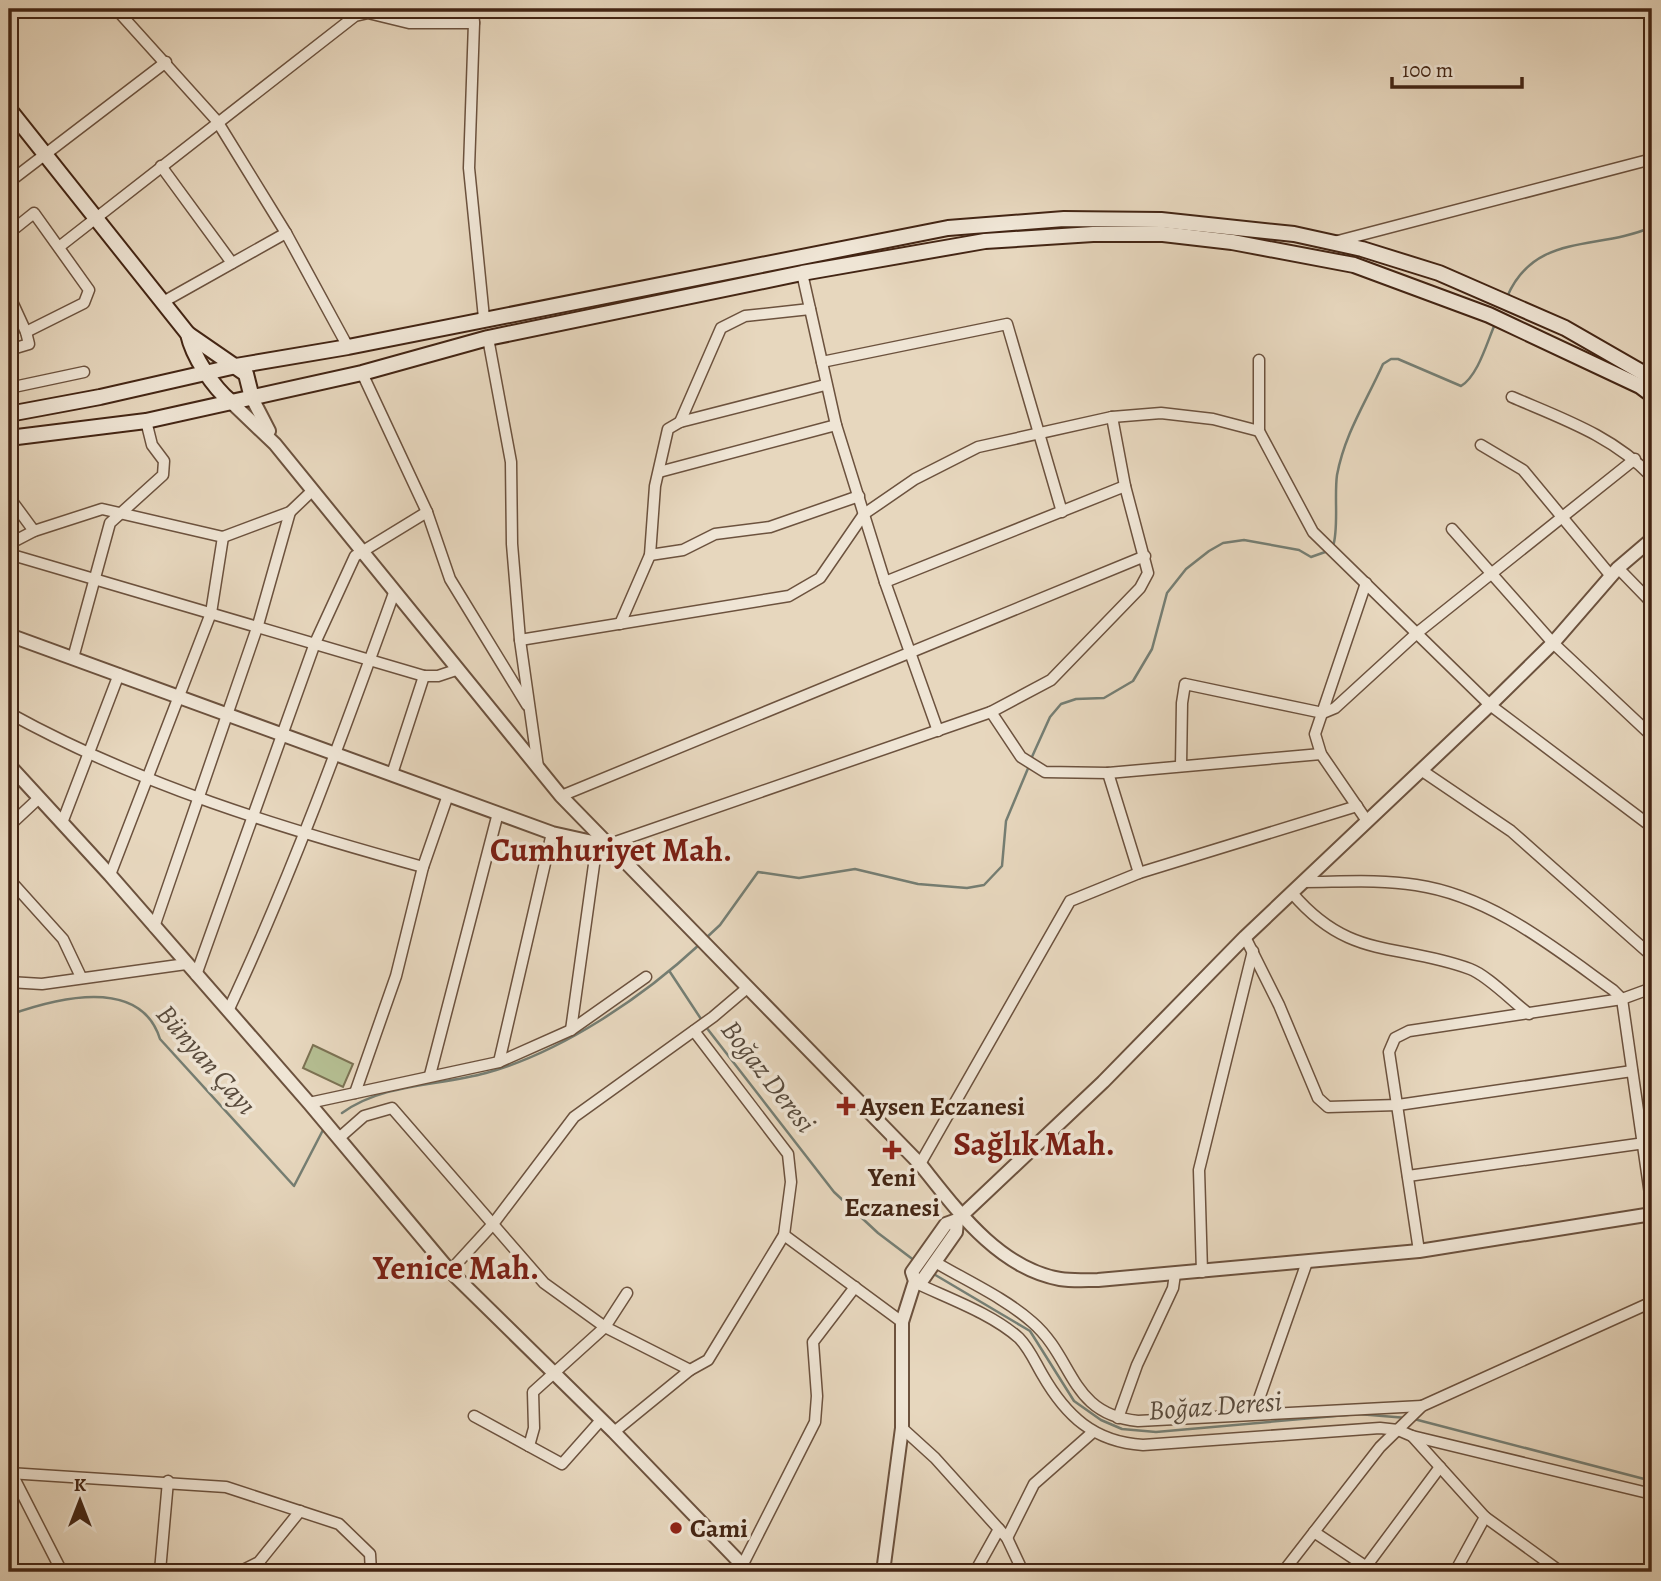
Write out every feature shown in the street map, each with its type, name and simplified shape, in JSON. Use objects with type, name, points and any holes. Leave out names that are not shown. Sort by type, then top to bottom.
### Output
[{"type":"main road","points":[[9,109],[188,334],[236,366],[249,379],[253,398]]},
{"type":"main road","points":[[9,414],[100,397],[236,366],[348,347],[948,228],[1064,219],[1161,220],[1294,234],[1331,243],[1439,273],[1565,328],[1652,378]]},
{"type":"main road","points":[[9,438],[146,421],[362,373],[488,338],[802,273],[985,241],[1093,234],[1163,234],[1232,242],[1354,265],[1489,315],[1640,386],[1652,395]]},
{"type":"main road","points":[[188,334],[190,346],[221,394],[231,402]]},
{"type":"street","points":[[116,9],[217,121],[286,233],[348,347]]},
{"type":"street","points":[[473,9],[469,169],[484,318]]},
{"type":"street","points":[[59,247],[217,121],[364,11],[409,23],[474,23]]},
{"type":"street","points":[[9,182],[166,62]]},
{"type":"street","points":[[1331,243],[1652,159]]},
{"type":"street","points":[[161,166],[232,263]]},
{"type":"street","points":[[9,233],[34,213],[88,286],[89,297],[83,303],[26,332]]},
{"type":"street","points":[[163,302],[286,233]]},
{"type":"street","points":[[802,273],[836,425],[885,582],[938,731]]},
{"type":"street","points":[[9,295],[12,313],[26,332],[29,344],[9,350]]},
{"type":"street","points":[[680,422],[722,328],[745,316],[810,309]]},
{"type":"street","points":[[822,362],[1007,324],[1062,512]]},
{"type":"street","points":[[488,338],[511,462],[512,544],[520,640],[538,771]]},
{"type":"street","points":[[1259,360],[1259,431],[1313,532],[1490,705],[1652,827]]},
{"type":"street","points":[[9,388],[83,372]]},
{"type":"street","points":[[362,373],[427,512],[450,579],[529,709]]},
{"type":"street","points":[[620,624],[650,555],[659,472],[668,429],[680,422],[825,385]]},
{"type":"street","points":[[1512,397],[1593,432],[1635,459],[1652,477]]},
{"type":"street","points":[[253,398],[275,444]]},
{"type":"street","points":[[231,402],[275,444],[538,771],[602,844],[920,1164],[959,1218],[1004,1254],[1059,1279],[1098,1280],[1419,1251],[1652,1214]]},
{"type":"street","points":[[520,640],[789,596],[820,578],[864,514],[915,479],[978,447],[1112,417],[1161,413],[1213,419],[1259,431]]},
{"type":"street","points":[[9,635],[552,833],[602,844],[992,712],[1051,680],[1140,588],[1147,573],[1145,556],[1125,486],[1112,417]]},
{"type":"street","points":[[73,658],[110,523],[163,475],[164,461],[152,445],[146,421]]},
{"type":"street","points":[[659,472],[836,425]]},
{"type":"street","points":[[1481,445],[1522,470],[1562,517],[1615,572],[1652,603]]},
{"type":"street","points":[[1181,766],[1185,684],[1323,713],[1335,708],[1417,633],[1635,459]]},
{"type":"street","points":[[885,582],[1125,486]]},
{"type":"street","points":[[9,544],[34,531],[102,509],[223,537],[290,512],[312,491]]},
{"type":"street","points":[[650,555],[683,550],[715,534],[770,527],[859,496]]},
{"type":"street","points":[[9,498],[34,531]]},
{"type":"street","points":[[154,927],[197,798],[229,714],[290,512]]},
{"type":"street","points":[[196,975],[315,643],[355,556],[427,512]]},
{"type":"street","points":[[1452,529],[1553,643],[1652,736]]},
{"type":"street","points":[[110,875],[176,696],[211,613],[223,537]]},
{"type":"street","points":[[883,1572],[902,1428],[902,1322],[916,1279],[930,1262],[946,1224],[959,1218],[1103,1082],[1245,937],[1553,643],[1615,572],[1652,539]]},
{"type":"street","points":[[9,554],[95,577],[424,676],[438,677],[456,670]]},
{"type":"street","points":[[561,796],[1145,556]]},
{"type":"street","points":[[1366,583],[1315,734],[1321,754],[1367,821]]},
{"type":"street","points":[[228,1011],[274,913],[306,835],[394,593]]},
{"type":"street","points":[[61,823],[119,674]]},
{"type":"street","points":[[392,774],[424,676]]},
{"type":"street","points":[[992,712],[1021,757],[1045,772],[1108,773],[1321,754]]},
{"type":"street","points":[[9,713],[197,798],[306,835],[423,867]]},
{"type":"street","points":[[9,765],[110,875],[309,1103],[450,1271],[614,1432],[746,1569],[815,1422],[817,1396],[813,1342],[855,1287]]},
{"type":"street","points":[[1421,770],[1511,831],[1652,956]]},
{"type":"street","points":[[1108,773],[1139,873]]},
{"type":"street","points":[[355,1093],[396,976],[423,867],[448,795]]},
{"type":"street","points":[[9,826],[39,799]]},
{"type":"street","points":[[920,1164],[1070,901],[1139,873],[1357,806]]},
{"type":"street","points":[[430,1075],[498,813]]},
{"type":"street","points":[[499,1062],[552,833]]},
{"type":"street","points":[[571,1030],[602,844]]},
{"type":"street","points":[[9,879],[63,939],[81,976]]},
{"type":"street","points":[[1303,882],[1418,885],[1454,896],[1529,929],[1622,999],[1632,1071],[1647,1143],[1652,1208]]},
{"type":"street","points":[[1292,893],[1311,916],[1336,933],[1364,944],[1472,969],[1529,1014]]},
{"type":"street","points":[[1245,937],[1322,1104],[1334,1109],[1398,1105],[1632,1071]]},
{"type":"street","points":[[1202,1272],[1199,1170],[1253,951]]},
{"type":"street","points":[[9,982],[41,984],[81,976],[186,964]]},
{"type":"street","points":[[309,1103],[499,1062],[571,1030],[646,976]]},
{"type":"street","points":[[1419,1251],[1389,1052],[1395,1038],[1401,1033],[1622,999],[1652,988]]},
{"type":"street","points":[[450,1271],[493,1224],[574,1117],[696,1030],[746,989]]},
{"type":"street","points":[[614,1432],[690,1370],[708,1360],[784,1235],[791,1182],[788,1154],[696,1030]]},
{"type":"street","points":[[338,1137],[364,1116],[392,1108],[544,1283],[605,1327],[690,1370]]},
{"type":"street","points":[[1408,1175],[1647,1143]]},
{"type":"street","points":[[784,1235],[902,1322]]},
{"type":"street","points":[[930,1262],[1030,1320],[1048,1339],[1085,1399],[1118,1418],[1138,1421],[1257,1412],[1418,1409]]},
{"type":"street","points":[[1257,1412],[1260,1396],[1307,1262]]},
{"type":"street","points":[[1118,1418],[1137,1365],[1173,1288],[1175,1274]]},
{"type":"street","points":[[916,1279],[1012,1332],[1028,1348],[1061,1405],[1093,1432],[1112,1440],[1143,1445],[1401,1426],[1485,1517],[1561,1572]]},
{"type":"street","points":[[529,1446],[534,1429],[533,1392],[554,1376],[605,1327],[628,1293]]},
{"type":"street","points":[[1283,1572],[1380,1447],[1418,1409],[1652,1302]]},
{"type":"street","points":[[474,1416],[562,1464],[601,1420]]},
{"type":"street","points":[[902,1428],[935,1458],[1007,1538],[1023,1572]]},
{"type":"street","points":[[1007,1538],[1034,1483],[1093,1432]]},
{"type":"street","points":[[1412,1436],[1652,1494]]},
{"type":"street","points":[[1314,1532],[1367,1570],[1440,1467]]},
{"type":"street","points":[[10,1473],[168,1481],[226,1487],[339,1524],[370,1554],[372,1572]]},
{"type":"street","points":[[10,1473],[62,1572],[239,1570],[253,1566],[300,1511]]},
{"type":"street","points":[[160,1571],[168,1481]]},
{"type":"street","points":[[1455,1572],[1485,1517]]},
{"type":"street","points":[[975,1572],[999,1529]]},
{"type":"green space","points":[[313,1045],[353,1064],[343,1087],[303,1068]]},
{"type":"waterway","points":[[1507,297],[1519,276],[1534,262],[1550,253],[1652,227]]},
{"type":"waterway","points":[[1333,546],[1336,531],[1336,483],[1341,460],[1351,431],[1383,364],[1391,359],[1398,359],[1461,386],[1477,367],[1495,324]]},
{"type":"waterway","points":[[1031,759],[1050,717],[1061,704],[1076,699],[1104,698],[1133,681],[1152,649],[1167,593],[1186,569],[1209,551],[1223,543],[1244,540],[1299,550],[1311,557],[1328,551]]},
{"type":"waterway","points":[[705,939],[720,925],[758,872],[799,878],[855,869],[918,884],[967,888],[984,885],[1002,866],[1006,821],[1029,766]]},
{"type":"waterway","name":"Bünyan Çayı","points":[[342,1113],[375,1096],[486,1073],[543,1051],[572,1037],[627,1003],[700,944]]},
{"type":"waterway","name":"Boğaz Deresi","points":[[670,972],[703,1022]]},
{"type":"waterway","name":"Bünyan Çayı","points":[[9,1015],[49,1003],[94,997],[115,999],[134,1006],[150,1019],[160,1039],[294,1186],[323,1130]]},
{"type":"waterway","name":"Boğaz Deresi","points":[[706,1027],[834,1192],[878,1233],[915,1261]]},
{"type":"waterway","name":"Boğaz Deresi","points":[[932,1273],[1030,1331],[1074,1401],[1101,1420],[1122,1429],[1156,1432],[1358,1414],[1407,1418]]},
{"type":"waterway","name":"Boğaz Deresi","points":[[1414,1419],[1652,1481]]},
{"type":"place","name":"Aysen Eczanesi","points":[[846,1106]]},
{"type":"place","name":"Yeni Eczanesi","points":[[892,1150]]},
{"type":"place","name":"Cami","points":[[676,1528]]},
{"type":"district","name":"Cumhuriyet Mah.","points":[[611,849]]},
{"type":"district","name":"Sağlık Mah.","points":[[1034,1143]]},
{"type":"district","name":"Yenice Mah.","points":[[456,1267]]}]
